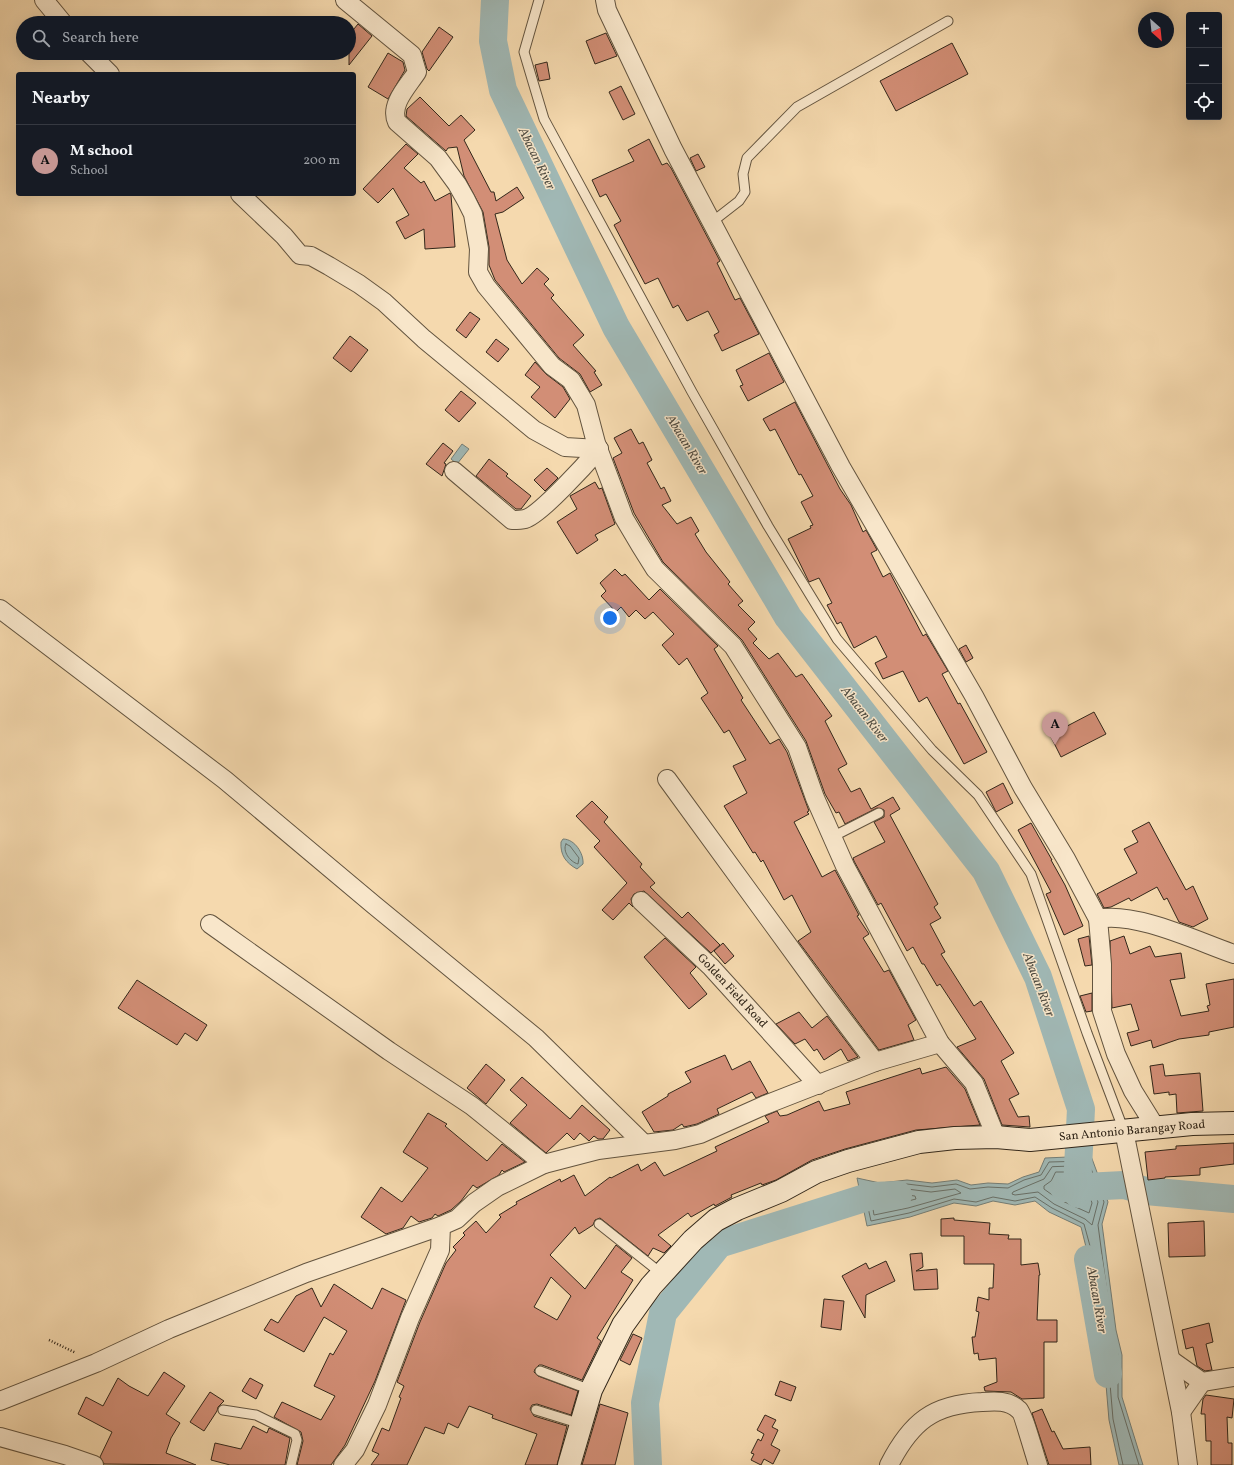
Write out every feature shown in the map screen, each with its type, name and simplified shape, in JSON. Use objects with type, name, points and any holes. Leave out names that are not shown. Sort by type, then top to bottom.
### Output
[{"type":"street","points":[[44,0],[57,16]]},
{"type":"street","points":[[345,0],[412,55],[417,72],[394,108],[394,116],[397,122],[438,158],[457,184],[473,214],[479,249],[478,272],[486,286],[504,310],[552,366],[571,380],[586,405],[599,449],[624,518],[655,569],[733,646],[798,747],[815,798],[845,866],[940,1043],[974,1083],[996,1137]]},
{"type":"street","points":[[605,0],[607,10],[673,149],[840,467],[974,696],[1022,788],[1066,859],[1098,919],[1102,964],[1102,1010],[1116,1054],[1132,1092],[1156,1128]]},
{"type":"street","points":[[96,60],[108,72]]},
{"type":"street","points":[[242,196],[284,236],[300,255],[310,256],[329,266],[359,284],[384,302],[424,339],[534,430],[565,447],[599,449]]},
{"type":"street","points":[[454,471],[512,520],[525,519],[534,513],[579,473],[599,449]]},
{"type":"street","points":[[0,609],[225,780],[536,1038],[643,1143]]},
{"type":"street","points":[[667,779],[875,1062]]},
{"type":"street","name":"Golden Field Road","points":[[641,901],[711,967],[818,1085]]},
{"type":"street","points":[[1098,919],[1108,917],[1132,920],[1168,930],[1234,954]]},
{"type":"street","points":[[210,924],[395,1055],[472,1106],[544,1164]]},
{"type":"street","points":[[0,1402],[96,1363],[169,1329],[306,1273],[441,1226],[457,1219],[474,1203],[496,1187],[544,1164],[598,1150],[675,1140],[700,1134],[765,1105],[875,1062],[940,1043]]},
{"type":"street","name":"San Antonio Barangay Road","points":[[569,1465],[591,1390],[623,1325],[662,1274],[693,1240],[716,1220],[737,1209],[781,1191],[816,1172],[848,1161],[919,1142],[955,1138],[996,1137],[1030,1140],[1192,1124],[1234,1123]]},
{"type":"street","points":[[1119,1131],[1171,1360],[1181,1412],[1188,1465]]},
{"type":"street","points":[[344,1465],[355,1450],[377,1405],[407,1325],[440,1250],[441,1226]]},
{"type":"street","points":[[1171,1360],[1202,1382],[1234,1377]]},
{"type":"street","points":[[1181,1412],[1202,1382]]},
{"type":"street","points":[[889,1465],[898,1446],[911,1431],[929,1415],[944,1407],[970,1402],[998,1401],[1011,1404],[1021,1411],[1038,1465]]},
{"type":"street","points":[[0,1437],[65,1455],[94,1465]]},
{"type":"lane","points":[[539,0],[524,52],[544,119],[692,392],[768,526],[837,638],[932,750],[978,795],[1031,874],[1087,1033],[1119,1131]]},
{"type":"lane","points":[[712,222],[739,201],[745,192],[743,174],[747,158],[797,107],[948,21]]},
{"type":"lane","points":[[832,837],[879,813]]},
{"type":"lane","points":[[599,1224],[662,1274]]},
{"type":"lane","points":[[540,1371],[591,1390]]},
{"type":"lane","points":[[223,1410],[256,1415],[295,1434],[298,1440],[291,1465]]},
{"type":"lane","points":[[536,1410],[581,1424]]},
{"type":"path","points":[[49,1340],[96,1363]]},
{"type":"water","points":[[462,444],[469,449],[457,464],[451,459]]},
{"type":"water","points":[[563,839],[575,844],[582,856],[583,864],[577,869],[564,858],[561,847],[561,842]]},
{"type":"water","points":[[1091,1156],[1108,1202],[1102,1224],[1116,1330],[1122,1355],[1122,1397],[1143,1465],[1119,1465],[1109,1420],[1100,1314],[1089,1277],[1086,1247],[1081,1227],[1049,1212],[1035,1201],[1015,1205],[993,1201],[976,1206],[954,1203],[910,1217],[867,1226],[857,1178],[880,1183],[907,1180],[932,1183],[957,1180],[971,1185],[988,1183],[1008,1184],[1039,1172],[1045,1158]]},
{"type":"building","points":[[358,24],[372,36],[356,56],[356,26]]},
{"type":"building","points":[[439,27],[453,37],[429,71],[422,52]]},
{"type":"building","points":[[606,33],[617,56],[595,64],[586,41]]},
{"type":"building","points":[[952,43],[968,74],[896,111],[880,81]]},
{"type":"building","points":[[388,53],[403,62],[405,70],[388,99],[368,87]]},
{"type":"building","points":[[547,62],[550,79],[539,81],[535,65]]},
{"type":"building","points":[[621,86],[635,114],[623,120],[609,92]]},
{"type":"building","points":[[420,97],[449,126],[461,115],[475,130],[464,140],[491,192],[494,192],[496,201],[517,187],[524,198],[503,212],[495,214],[507,260],[522,284],[537,268],[549,279],[544,284],[554,295],[551,298],[584,335],[573,345],[596,371],[594,372],[602,385],[590,392],[580,374],[559,358],[495,280],[489,265],[489,247],[483,212],[464,176],[457,147],[448,148],[446,151],[406,116],[407,109]]},
{"type":"building","points":[[649,139],[662,165],[667,163],[671,168],[720,261],[717,263],[735,300],[740,298],[759,334],[722,351],[714,335],[719,332],[708,311],[687,321],[678,305],[673,308],[658,278],[645,284],[614,225],[621,221],[606,194],[600,197],[592,180],[634,161],[628,150]]},
{"type":"building","points":[[406,144],[418,154],[404,168],[421,183],[424,181],[435,201],[450,193],[451,195],[455,247],[425,249],[424,229],[405,239],[396,222],[409,215],[393,188],[378,203],[363,189]]},
{"type":"building","points":[[698,154],[705,167],[696,171],[690,158]]},
{"type":"building","points":[[470,312],[480,319],[466,338],[456,330]]},
{"type":"building","points":[[350,336],[368,350],[351,372],[333,358]]},
{"type":"building","points":[[496,339],[509,349],[498,362],[486,352]]},
{"type":"building","points":[[769,353],[784,382],[748,401],[740,386],[743,385],[736,370]]},
{"type":"building","points":[[535,362],[546,374],[563,387],[570,399],[555,418],[531,397],[540,387],[525,375]]},
{"type":"building","points":[[461,391],[476,403],[459,422],[445,410]]},
{"type":"building","points":[[795,402],[840,489],[851,505],[863,532],[866,530],[876,548],[877,550],[871,553],[883,577],[890,573],[923,636],[926,634],[948,671],[942,674],[987,752],[964,764],[927,697],[919,702],[903,671],[883,679],[875,663],[887,657],[876,636],[854,648],[841,622],[837,624],[827,605],[832,603],[819,578],[809,582],[788,539],[811,528],[810,526],[813,525],[801,502],[813,496],[801,474],[799,475],[775,429],[770,431],[763,419]]},
{"type":"building","points":[[631,429],[639,444],[643,442],[652,460],[647,463],[661,489],[664,487],[671,501],[662,505],[677,524],[691,517],[699,531],[695,534],[706,552],[730,582],[728,584],[743,601],[738,605],[755,622],[748,629],[757,639],[753,643],[769,659],[778,653],[796,677],[802,674],[832,716],[825,721],[847,764],[838,769],[851,792],[860,788],[871,809],[893,797],[900,809],[890,815],[938,904],[934,907],[941,918],[930,924],[945,952],[941,954],[974,1006],[981,1001],[1014,1053],[1001,1061],[1019,1094],[1009,1099],[1018,1117],[1029,1116],[1030,1127],[1002,1125],[984,1079],[957,1047],[976,1039],[940,984],[937,986],[924,964],[922,964],[913,947],[907,951],[881,903],[878,905],[854,861],[853,858],[885,842],[874,822],[884,817],[884,810],[877,808],[845,824],[839,812],[836,813],[825,794],[806,741],[742,640],[663,562],[634,513],[613,458],[622,453],[614,438]]},
{"type":"building","points":[[443,443],[453,451],[444,463],[446,464],[442,476],[426,464]]},
{"type":"building","points":[[489,459],[508,474],[506,476],[531,496],[521,509],[516,509],[476,476]]},
{"type":"building","points":[[547,468],[558,478],[545,491],[534,480]]},
{"type":"building","points":[[595,482],[599,489],[602,488],[615,524],[595,535],[598,540],[577,554],[557,522],[577,509],[570,496]]},
{"type":"building","points":[[615,569],[622,576],[625,574],[649,600],[660,589],[718,646],[714,649],[743,698],[741,700],[770,744],[779,739],[787,752],[809,811],[807,812],[809,814],[794,822],[822,877],[835,870],[859,915],[857,916],[869,934],[863,938],[884,972],[889,970],[916,1020],[908,1025],[914,1040],[879,1050],[798,941],[811,932],[792,895],[784,900],[763,860],[761,862],[755,852],[753,853],[724,806],[747,793],[733,766],[746,760],[729,730],[724,733],[701,698],[708,693],[687,658],[679,665],[662,645],[674,634],[653,612],[645,619],[636,610],[629,617],[621,607],[616,612],[601,596],[606,591],[600,583]]},
{"type":"building","points":[[966,645],[973,658],[966,662],[959,649]]},
{"type":"building","points":[[1094,712],[1106,734],[1061,757],[1050,735]]},
{"type":"building","points":[[1003,783],[1013,803],[996,812],[986,792]]},
{"type":"building","points":[[592,801],[608,817],[604,822],[642,864],[640,867],[655,883],[650,887],[682,918],[688,912],[720,945],[711,953],[644,891],[634,894],[631,899],[633,907],[629,903],[613,920],[602,910],[627,883],[594,847],[600,841],[576,816]]},
{"type":"building","points":[[1149,822],[1186,890],[1193,886],[1208,919],[1193,927],[1179,922],[1167,898],[1164,900],[1157,887],[1131,901],[1129,898],[1111,907],[1104,908],[1097,894],[1137,873],[1124,849],[1138,842],[1132,831]]},
{"type":"building","points":[[1031,823],[1065,885],[1083,926],[1064,935],[1046,894],[1051,892],[1018,830]]},
{"type":"building","points":[[1089,936],[1092,965],[1085,966],[1078,939]]},
{"type":"building","points":[[1124,936],[1130,954],[1150,946],[1155,957],[1181,953],[1185,978],[1170,980],[1181,1016],[1209,1011],[1207,1006],[1210,1005],[1206,984],[1234,979],[1234,1027],[1209,1032],[1209,1035],[1179,1039],[1153,1048],[1151,1040],[1131,1046],[1127,1033],[1139,1030],[1131,1004],[1112,1008],[1110,941]]},
{"type":"building","points":[[665,938],[696,967],[690,973],[707,994],[689,1009],[644,957]]},
{"type":"building","points":[[723,943],[734,956],[725,964],[714,951]]},
{"type":"building","points":[[137,980],[207,1025],[197,1041],[185,1033],[177,1045],[118,1008]]},
{"type":"building","points":[[1092,993],[1092,1011],[1086,1012],[1080,996]]},
{"type":"building","points":[[799,1012],[812,1028],[827,1016],[858,1057],[848,1061],[841,1049],[824,1060],[817,1049],[814,1051],[805,1039],[795,1044],[776,1024]]},
{"type":"building","points":[[725,1055],[732,1070],[750,1061],[768,1093],[756,1098],[752,1092],[717,1109],[719,1114],[697,1124],[684,1127],[682,1124],[673,1130],[654,1132],[642,1112],[668,1096],[668,1094],[691,1082],[685,1072]]},
{"type":"building","points":[[486,1064],[505,1080],[486,1104],[467,1088]]},
{"type":"building","points":[[1163,1064],[1165,1076],[1200,1073],[1203,1111],[1177,1113],[1176,1094],[1169,1095],[1169,1092],[1154,1094],[1150,1066]]},
{"type":"building","points":[[946,1067],[965,1089],[980,1125],[916,1130],[845,1149],[812,1160],[776,1180],[762,1185],[761,1183],[731,1195],[732,1197],[715,1206],[714,1204],[691,1217],[688,1213],[658,1235],[671,1246],[664,1253],[653,1248],[648,1256],[600,1218],[595,1220],[593,1225],[579,1234],[575,1227],[550,1255],[585,1289],[616,1245],[632,1258],[621,1272],[633,1280],[597,1338],[601,1341],[582,1380],[542,1365],[539,1365],[535,1369],[534,1372],[538,1376],[578,1391],[571,1415],[537,1404],[532,1405],[530,1409],[534,1416],[567,1426],[557,1465],[525,1465],[537,1434],[492,1418],[493,1415],[469,1406],[458,1428],[448,1423],[444,1434],[425,1427],[407,1465],[371,1465],[379,1454],[372,1451],[382,1428],[389,1431],[401,1398],[399,1397],[404,1386],[397,1382],[420,1322],[446,1263],[456,1250],[453,1247],[465,1235],[463,1233],[476,1221],[486,1233],[501,1217],[499,1215],[517,1204],[516,1202],[560,1179],[561,1182],[574,1175],[585,1196],[610,1177],[611,1178],[638,1164],[641,1171],[655,1162],[664,1176],[717,1151],[715,1147],[769,1122],[765,1116],[777,1111],[780,1116],[787,1115],[819,1101],[824,1111],[850,1104],[846,1092],[920,1068],[922,1074]],"holes":[[[551,1277],[571,1296],[557,1320],[534,1307]]]},
{"type":"building","points":[[522,1077],[570,1119],[582,1105],[610,1130],[603,1139],[598,1139],[594,1136],[589,1141],[580,1133],[574,1140],[567,1133],[546,1153],[510,1123],[527,1105],[510,1090]]},
{"type":"building","points":[[428,1113],[447,1124],[445,1126],[487,1161],[502,1144],[525,1162],[504,1172],[502,1170],[499,1175],[477,1188],[473,1185],[461,1201],[451,1210],[438,1216],[435,1214],[432,1218],[419,1222],[411,1216],[403,1228],[386,1234],[361,1217],[381,1187],[402,1202],[428,1168],[403,1152]]},
{"type":"building","points":[[1234,1143],[1234,1164],[1200,1168],[1200,1175],[1165,1177],[1148,1180],[1145,1152],[1176,1149],[1176,1146]]},
{"type":"building","points":[[954,1218],[954,1220],[990,1223],[989,1234],[1009,1235],[1008,1239],[1021,1239],[1021,1265],[1038,1263],[1040,1275],[1037,1320],[1057,1320],[1057,1342],[1044,1342],[1044,1398],[1022,1399],[1011,1392],[985,1391],[984,1387],[997,1382],[996,1358],[979,1360],[978,1353],[974,1354],[972,1337],[975,1337],[979,1312],[976,1311],[978,1297],[989,1300],[989,1288],[993,1288],[994,1264],[964,1264],[964,1236],[941,1236],[941,1219]]},
{"type":"building","points":[[1204,1221],[1205,1256],[1169,1257],[1168,1223]]},
{"type":"building","points":[[922,1253],[923,1267],[916,1271],[937,1269],[938,1289],[914,1290],[910,1254]]},
{"type":"building","points":[[886,1261],[895,1281],[866,1295],[865,1318],[842,1276],[866,1263],[869,1269]]},
{"type":"building","points":[[334,1284],[372,1309],[382,1288],[406,1300],[375,1381],[345,1445],[331,1465],[297,1465],[303,1441],[301,1432],[274,1417],[282,1402],[321,1420],[335,1396],[314,1386],[330,1353],[333,1355],[347,1331],[324,1317],[304,1352],[264,1330],[271,1319],[278,1323],[296,1296],[312,1288],[321,1307]]},
{"type":"building","points":[[824,1299],[844,1301],[841,1330],[821,1327]]},
{"type":"building","points":[[1209,1323],[1213,1342],[1206,1344],[1212,1370],[1205,1371],[1197,1366],[1193,1347],[1186,1349],[1182,1330]]},
{"type":"building","points":[[633,1334],[642,1338],[630,1365],[620,1360]]},
{"type":"building","points":[[164,1372],[185,1386],[166,1414],[180,1423],[171,1438],[166,1453],[196,1465],[104,1464],[100,1457],[112,1432],[78,1414],[86,1397],[103,1406],[118,1378],[129,1386],[148,1396]]},
{"type":"building","points":[[250,1378],[263,1385],[256,1399],[242,1391]]},
{"type":"building","points":[[780,1381],[796,1387],[791,1401],[775,1395]]},
{"type":"building","points":[[210,1392],[224,1401],[218,1407],[204,1431],[190,1422]]},
{"type":"building","points":[[1206,1395],[1234,1399],[1232,1418],[1227,1417],[1228,1443],[1232,1443],[1232,1465],[1211,1465],[1211,1441],[1206,1441],[1205,1414],[1201,1414],[1203,1399]]},
{"type":"building","points":[[600,1404],[628,1413],[615,1465],[582,1465]]},
{"type":"building","points":[[1042,1409],[1052,1432],[1054,1431],[1063,1449],[1090,1447],[1091,1465],[1049,1465],[1032,1413]]},
{"type":"building","points":[[765,1415],[776,1420],[772,1427],[778,1430],[771,1445],[780,1450],[773,1464],[764,1459],[761,1465],[751,1460],[754,1454],[751,1453],[758,1439],[761,1441],[764,1434],[757,1430]]},
{"type":"building","points":[[253,1426],[267,1433],[269,1428],[290,1438],[285,1465],[230,1465],[211,1460],[215,1443],[241,1449]]},
{"type":"waterway","name":"Abacan River","points":[[495,0],[493,41],[503,90],[616,327],[788,617],[986,871],[1038,977],[1081,1109],[1077,1187],[1078,1194]]},
{"type":"waterway","points":[[1064,1188],[1124,1185],[1146,1191],[1234,1199]]},
{"type":"waterway","points":[[648,1465],[645,1403],[663,1313],[719,1244],[871,1196],[898,1195]]},
{"type":"waterway","name":"Abacan River","points":[[1088,1259],[1108,1374]]},
{"type":"place","name":"M school","points":[[1055,745]]}]
